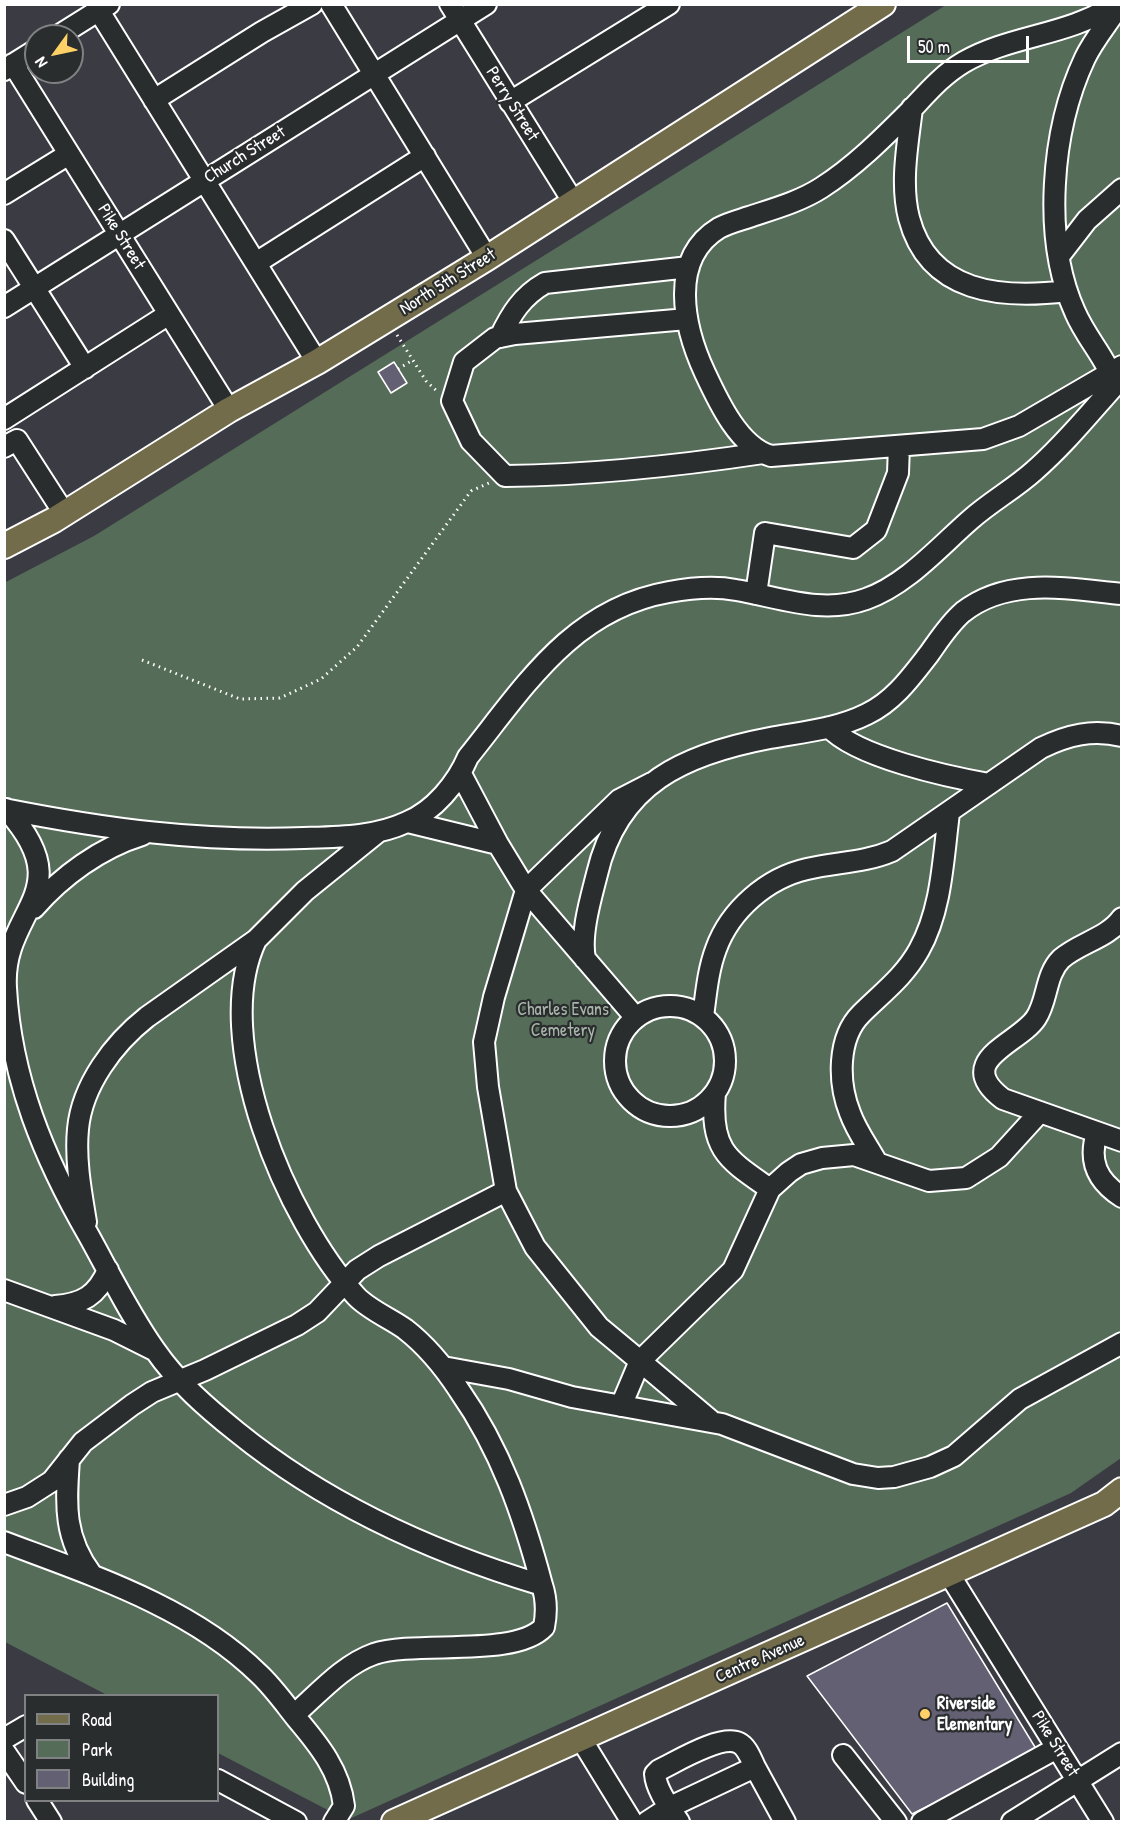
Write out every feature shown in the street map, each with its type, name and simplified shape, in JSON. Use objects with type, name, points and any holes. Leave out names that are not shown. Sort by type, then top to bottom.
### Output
[{"type":"main road","name":"North 5th Street","points":[[4,546],[64,513],[229,410],[317,362],[487,258],[883,4]]},
{"type":"main road","name":"Centre Avenue","points":[[394,1821],[1104,1504],[1122,1490]]},
{"type":"street","points":[[154,100],[262,32],[312,4]]},
{"type":"street","points":[[331,4],[487,258]]},
{"type":"street","name":"Church Street","points":[[4,307],[374,74],[455,13],[486,4]]},
{"type":"street","points":[[510,102],[669,4]]},
{"type":"street","points":[[1117,379],[1019,426],[994,435],[966,441],[771,456],[763,453],[740,431],[714,391],[696,354],[687,319],[684,294],[693,255],[720,228],[807,195],[844,172],[876,144],[934,85],[964,62],[1006,46],[1067,29],[1118,4]]},
{"type":"street","points":[[1117,379],[1076,313],[1067,291],[1060,255],[1056,183],[1058,144],[1063,123],[1086,57],[1118,4]]},
{"type":"street","points":[[78,24],[104,8],[154,100],[317,362]]},
{"type":"street","name":"Perry Street","points":[[455,13],[574,203]]},
{"type":"street","points":[[9,67],[24,58]]},
{"type":"street","name":"Pike Street","points":[[9,67],[69,154],[229,410]]},
{"type":"street","points":[[912,108],[906,166],[908,207],[912,227],[926,252],[942,271],[982,291],[1011,295],[1067,291]]},
{"type":"street","points":[[876,144],[891,151],[906,166]]},
{"type":"street","points":[[4,194],[69,154]]},
{"type":"street","points":[[256,263],[425,156]]},
{"type":"street","points":[[1060,255],[1087,220],[1122,189]]},
{"type":"street","points":[[4,240],[85,368]]},
{"type":"street","points":[[500,337],[512,312],[530,292],[545,283],[689,267]]},
{"type":"street","points":[[4,419],[170,314]]},
{"type":"street","points":[[687,319],[562,329],[500,337],[464,362],[452,401],[471,441],[505,476],[568,475],[675,466],[763,453]]},
{"type":"street","points":[[5,809],[92,826],[149,833],[263,839],[345,837],[378,832],[408,822],[423,815],[461,774],[468,757],[546,660],[587,625],[610,612],[651,595],[717,588],[820,606],[855,603],[892,586],[975,515],[1033,472],[1117,379]]},
{"type":"street","points":[[4,447],[17,440],[64,513]]},
{"type":"street","points":[[756,594],[765,533],[853,548],[876,530],[898,473],[899,446]]},
{"type":"street","points":[[712,1422],[598,1327],[535,1248],[506,1191],[488,1087],[484,1042],[494,998],[526,890],[619,800],[688,762],[768,738],[830,727],[867,714],[890,700],[909,680],[956,619],[986,599],[1009,591],[1042,586],[1122,594]]},
{"type":"street","points":[[830,727],[852,744],[930,773],[989,784]]},
{"type":"street","points":[[703,1017],[716,949],[721,937],[755,894],[777,880],[803,870],[880,856],[906,844],[1041,748],[1064,737],[1095,732],[1122,736]]},
{"type":"street","points":[[461,774],[498,844],[526,890],[636,1018]]},
{"type":"street","points":[[585,959],[586,918],[602,851],[611,830],[628,803],[652,783]]},
{"type":"street","points":[[5,809],[25,831],[32,843],[38,862],[37,887],[28,915],[5,963],[9,1020],[21,1087],[46,1154],[87,1234],[154,1350],[180,1381],[264,1454],[333,1499],[425,1544],[475,1564],[542,1585]]},
{"type":"street","points":[[876,1161],[849,1112],[842,1080],[843,1051],[846,1039],[859,1016],[897,981],[914,959],[929,930],[940,888],[949,813]]},
{"type":"street","points":[[408,822],[498,844]]},
{"type":"street","points":[[87,1234],[77,1161],[78,1128],[86,1100],[104,1062],[132,1029],[256,940],[306,891],[378,832]]},
{"type":"street","points":[[28,915],[57,885],[97,856],[118,843],[149,833]]},
{"type":"street","points":[[1121,1141],[998,1095],[987,1079],[986,1064],[993,1051],[1028,1027],[1036,1017],[1057,964],[1071,951],[1109,930],[1122,918]]},
{"type":"street","points":[[256,940],[244,979],[241,1021],[247,1062],[261,1120],[269,1147],[288,1192],[319,1244],[357,1297],[419,1341],[443,1367],[495,1447],[522,1515],[547,1607],[544,1627],[531,1637],[511,1642],[406,1649],[373,1654],[343,1672],[294,1715]]},
{"type":"street","points":[[716,1094],[702,1107],[674,1117],[646,1111],[630,1100],[620,1084],[615,1057],[623,1032],[636,1018],[653,1009],[667,1006],[686,1008],[703,1017],[716,1030],[724,1048],[724,1076],[716,1094],[714,1127],[726,1156],[770,1189]]},
{"type":"street","points":[[621,1406],[640,1361],[733,1270],[770,1189],[789,1172],[822,1158],[854,1155],[929,1181],[966,1178],[999,1157],[1040,1112]]},
{"type":"street","points":[[1097,1133],[1092,1148],[1094,1166],[1105,1184],[1122,1197]]},
{"type":"street","points":[[4,1505],[27,1497],[52,1481],[83,1442],[114,1416],[152,1392],[297,1325],[317,1312],[345,1282],[379,1256],[506,1191]]},
{"type":"street","points":[[49,1306],[69,1305],[86,1299],[102,1285],[108,1270]]},
{"type":"street","points":[[4,1290],[114,1330],[154,1350]]},
{"type":"street","points":[[443,1367],[509,1379],[572,1397],[712,1422],[869,1478],[894,1477],[930,1467],[954,1456],[1020,1399],[1122,1343]]},
{"type":"street","points":[[69,1459],[67,1501],[70,1535],[79,1558],[92,1575]]},
{"type":"street","points":[[4,1542],[148,1599],[221,1643],[259,1674],[317,1742],[338,1779],[344,1806],[334,1821]]},
{"type":"street","name":"Pike Street","points":[[949,1574],[1103,1821]]},
{"type":"street","points":[[4,1739],[24,1727]]},
{"type":"street","points":[[581,1738],[632,1821]]},
{"type":"street","points":[[674,1814],[656,1781],[655,1774],[716,1743],[731,1741],[744,1747],[785,1821]]},
{"type":"street","points":[[922,1821],[1057,1748]]},
{"type":"street","points":[[4,1751],[24,1780]]},
{"type":"street","points":[[1012,1821],[1122,1753]]},
{"type":"street","points":[[843,1755],[896,1821]]},
{"type":"street","points":[[647,1821],[674,1814],[755,1767]]},
{"type":"street","points":[[219,1781],[296,1821]]},
{"type":"street","points":[[38,1802],[51,1821]]},
{"type":"path","points":[[387,319],[435,392],[454,396]]},
{"type":"path","points":[[398,369],[413,360]]},
{"type":"path","points":[[141,660],[240,699],[280,698],[321,679],[357,647],[471,491],[505,476]]},
{"type":"green space","name":"Charles Evans Cemetery","points":[[946,5],[1121,5],[1121,1458],[1071,1493],[347,1820],[219,1754],[219,1694],[105,1694],[5,1642],[4,583],[94,536]]},
{"type":"building","points":[[394,362],[407,383],[391,393],[378,372]]},
{"type":"building","name":"Riverside Elementary","points":[[947,1603],[1038,1752],[912,1814],[807,1676]]},
{"type":"place","name":"Riverside Elementary","points":[[925,1714]]}]
